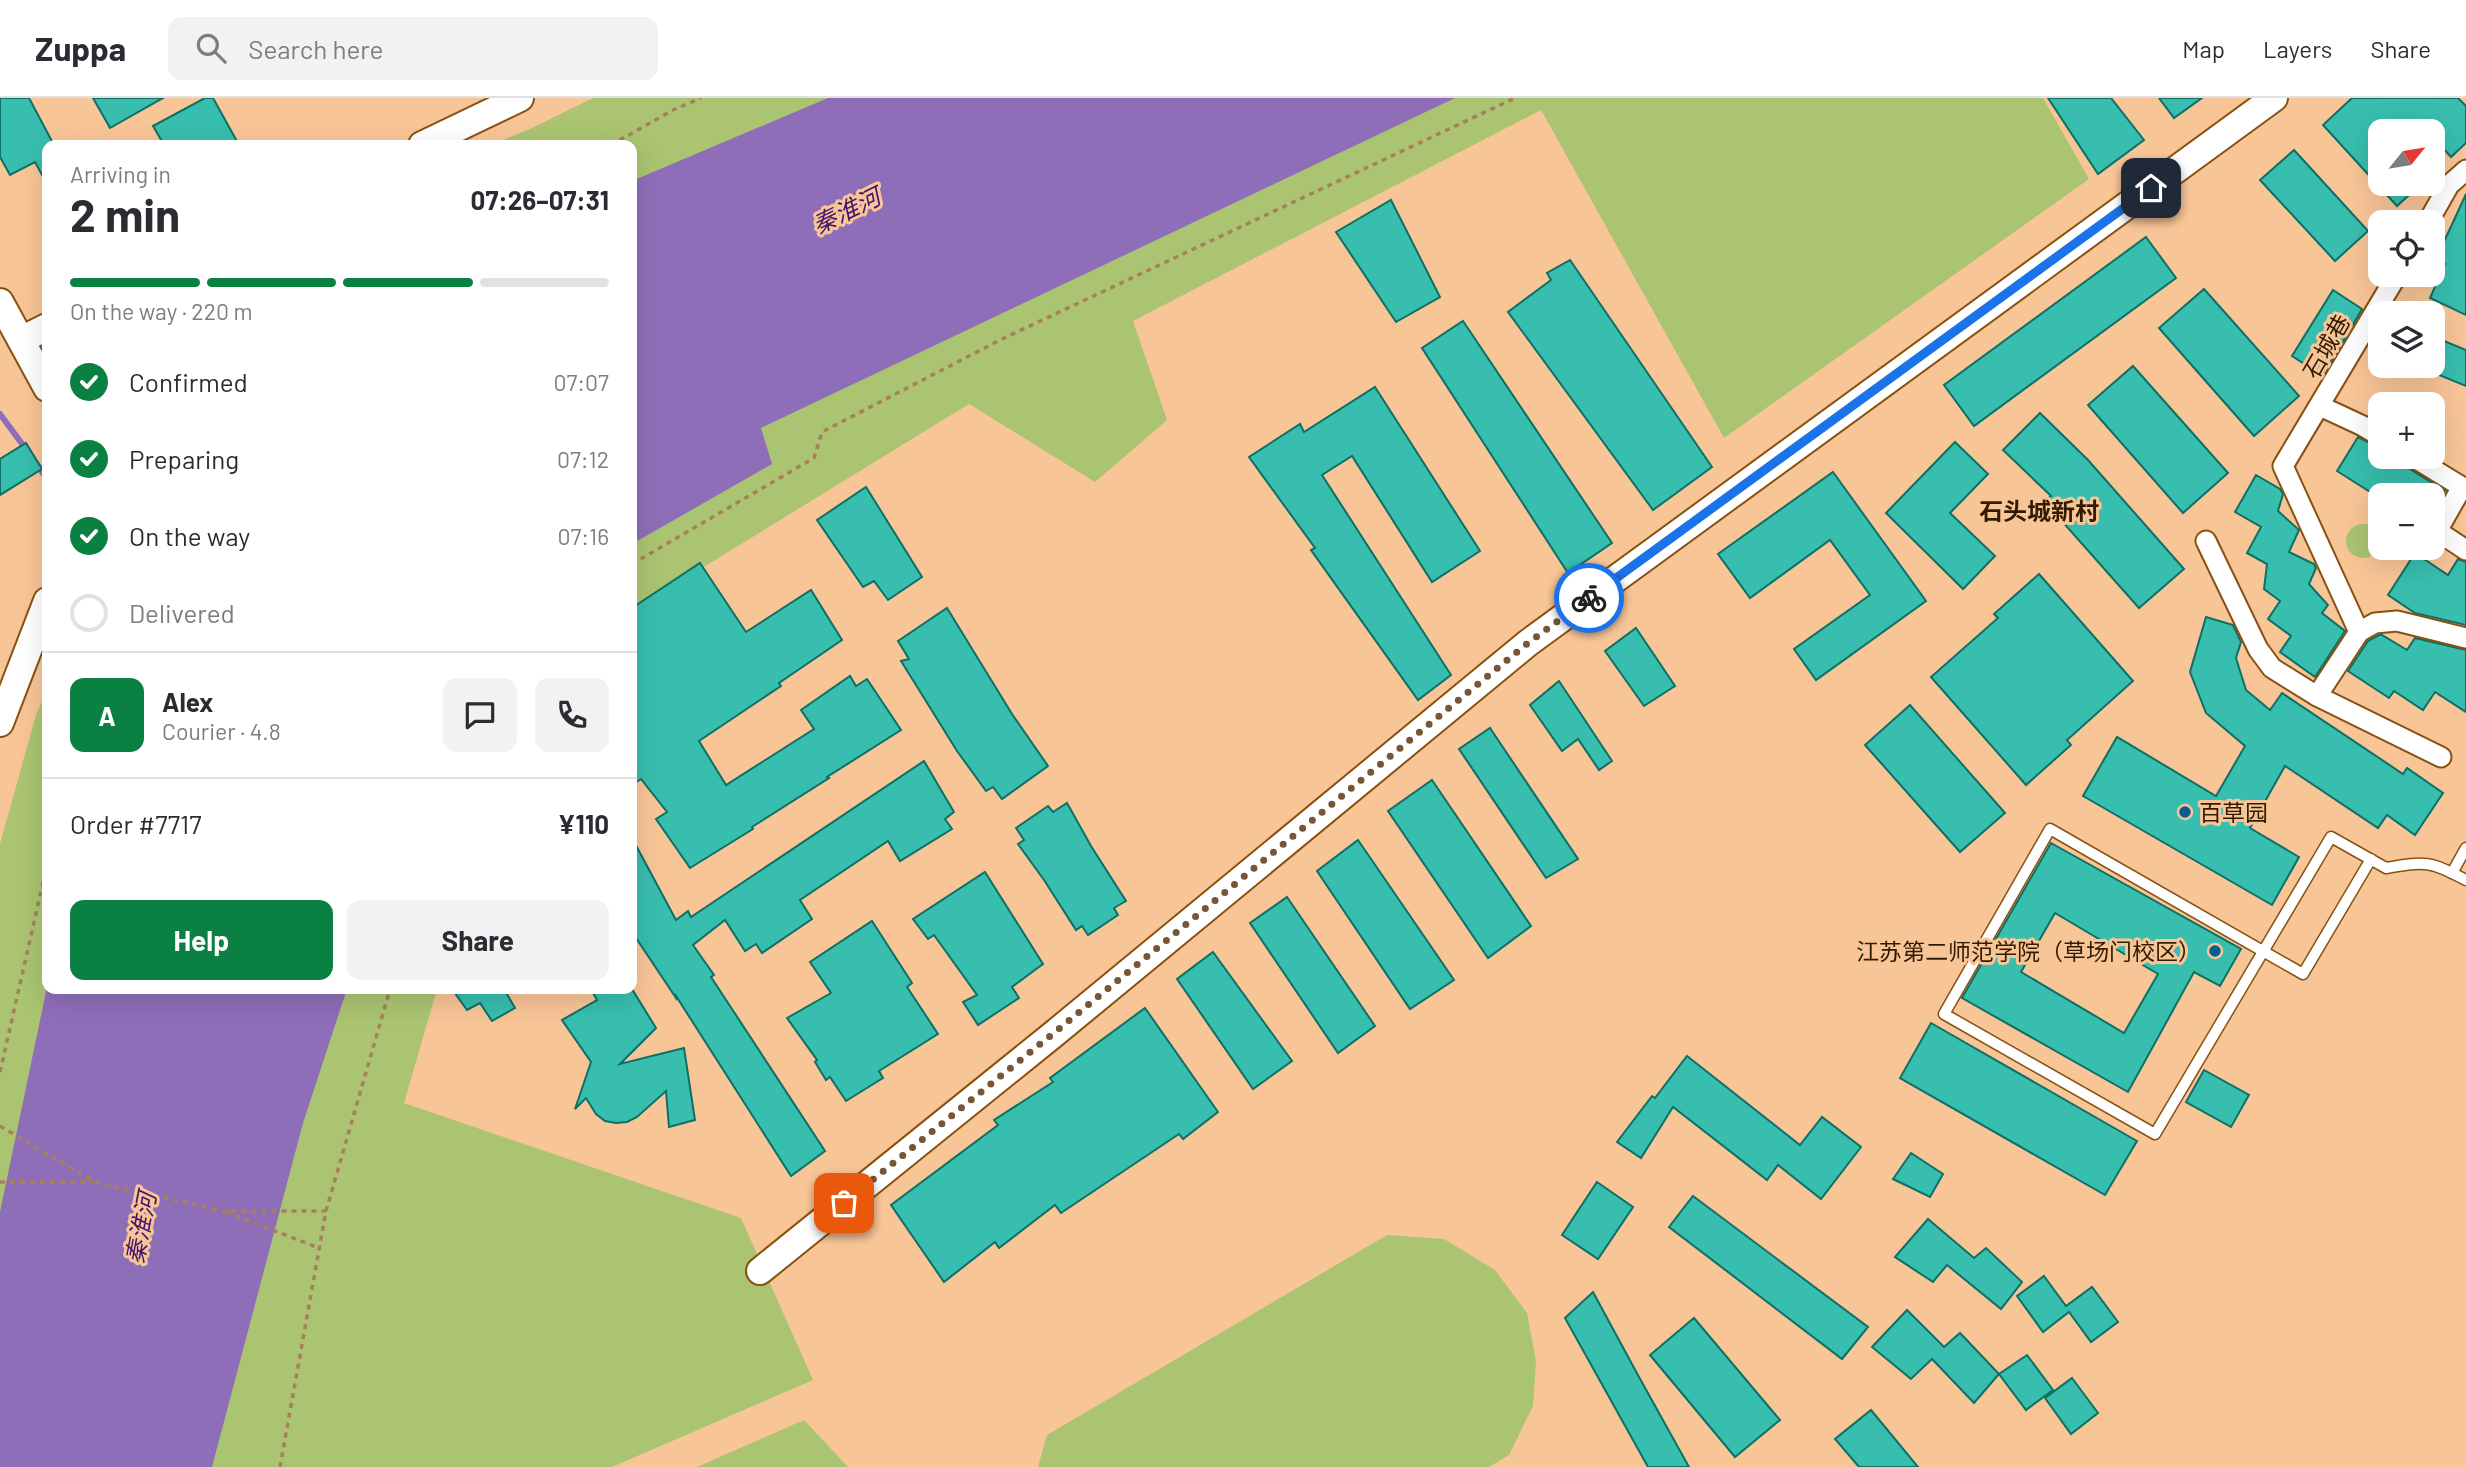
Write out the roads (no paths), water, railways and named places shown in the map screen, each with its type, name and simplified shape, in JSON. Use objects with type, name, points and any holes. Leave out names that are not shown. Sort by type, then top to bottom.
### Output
[{"type":"street","points":[[432,140],[520,98]]},
{"type":"street","points":[[760,1271],[1528,643],[2274,98]]},
{"type":"street","points":[[2435,210],[2449,186],[2466,170]]},
{"type":"street","name":"石城巷","points":[[2360,632],[2283,466],[2390,287]]},
{"type":"street","points":[[0,302],[42,379]]},
{"type":"street","points":[[21,340],[42,330]]},
{"type":"street","points":[[2320,406],[2368,429]]},
{"type":"street","points":[[2433,469],[2462,487],[2437,531],[2466,550]]},
{"type":"street","points":[[2206,541],[2258,649],[2272,667],[2317,696],[2441,757]]},
{"type":"street","points":[[0,723],[42,614]]},
{"type":"street","points":[[2317,696],[2360,632],[2375,623],[2397,621],[2466,638]]},
{"type":"lane","points":[[2371,859],[2303,974],[2263,951],[2050,829],[1944,1014],[2155,1134],[2263,951],[2331,837],[2371,859],[2386,868],[2416,862],[2436,865],[2466,880]]},
{"type":"lane","points":[[2452,873],[2466,848]]},
{"type":"water","name":"秦淮河","points":[[828,98],[1455,98],[761,428],[772,464],[637,541],[637,179]]},
{"type":"water","name":"秦淮河","points":[[46,994],[345,994],[303,1123],[212,1467],[0,1467],[0,1212]]},
{"type":"waterway","points":[[0,414],[28,452]]},
{"type":"waterway","points":[[36,463],[42,472]]},
{"type":"place","name":"百草园","points":[[2185,812]]},
{"type":"place","name":"江苏第二师范学院（草场门校区）","points":[[2215,951]]},
{"type":"district","name":"石头城新村","points":[[2039,510]]}]
